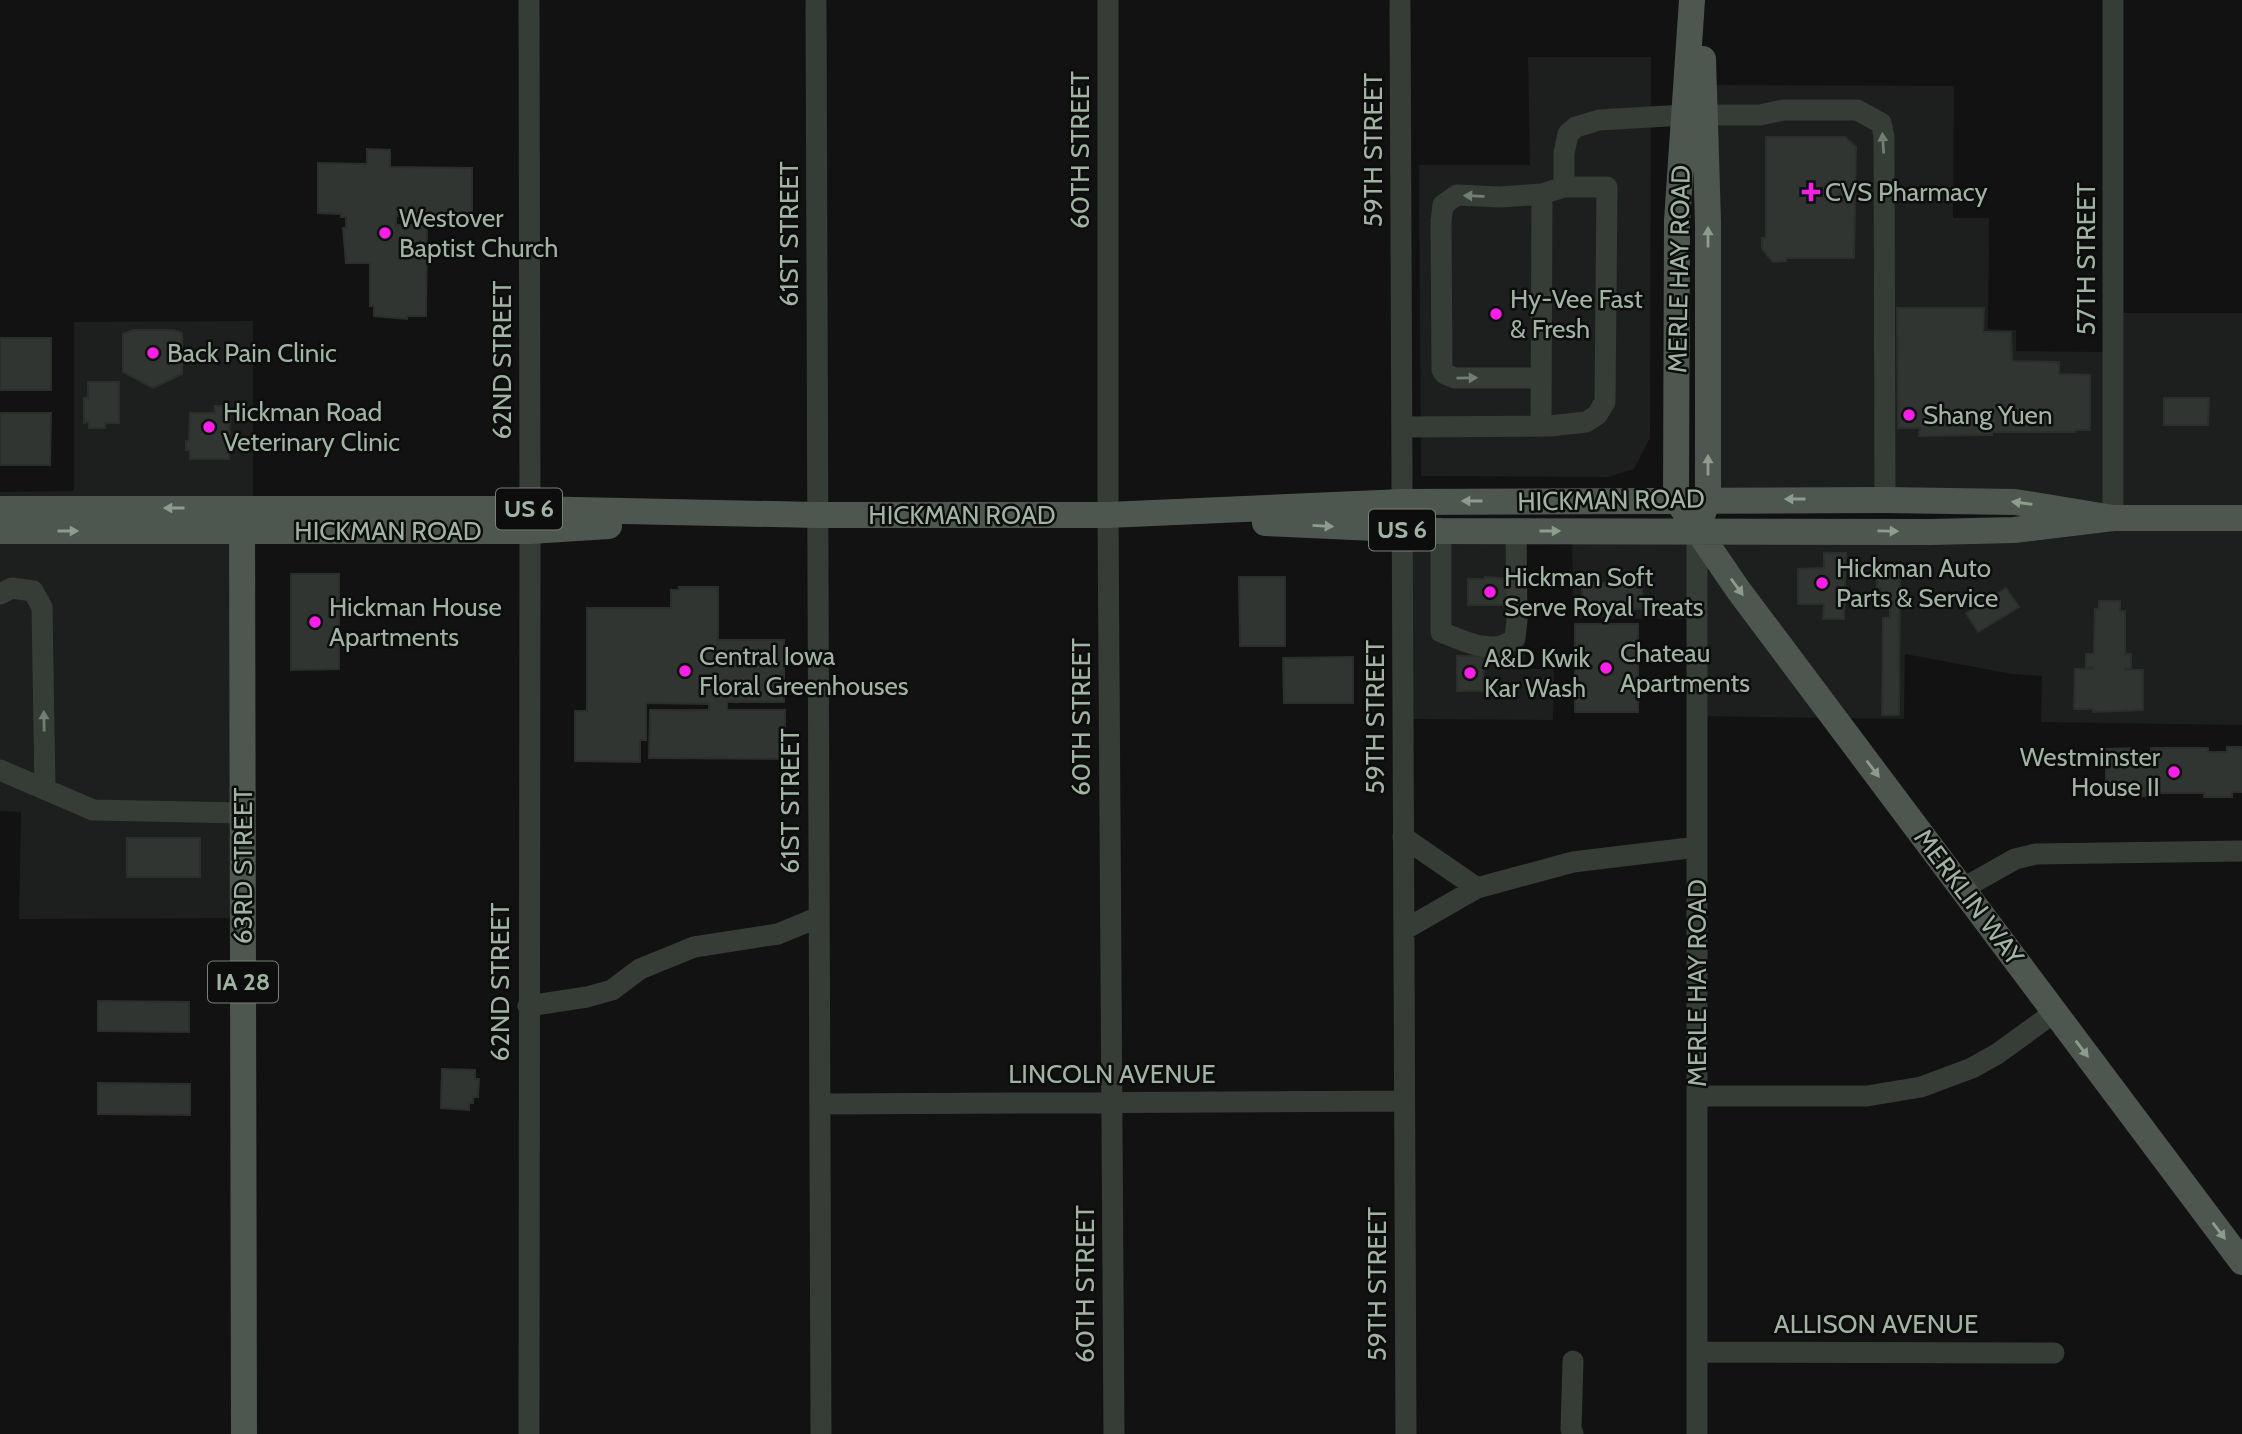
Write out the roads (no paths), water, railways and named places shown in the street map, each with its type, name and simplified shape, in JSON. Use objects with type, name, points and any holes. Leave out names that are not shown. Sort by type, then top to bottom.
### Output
[{"type":"main road","name":"MERLE HAY ROAD","points":[[1692,0],[1695,115],[1708,222],[1708,499],[1697,531]]},
{"type":"main road","name":"MERLE HAY ROAD","points":[[1676,499],[1677,221],[1695,115],[1700,0]]},
{"type":"main road","name":"US 6","points":[[1614,500],[1634,495],[1658,477],[1668,461],[1674,442],[1677,413]]},
{"type":"main road","points":[[1676,499],[1697,531]]},
{"type":"main road","name":"HICKMAN ROAD","points":[[0,509],[242,520],[530,520],[1108,515],[1402,502],[1708,499],[2015,502],[2113,518]]},
{"type":"main road","name":"HICKMAN ROAD","points":[[1108,515],[1441,531],[2014,530],[2113,518],[2242,518]]},
{"type":"main road","name":"HICKMAN ROAD","points":[[0,531],[242,520]]},
{"type":"main road","name":"63RD STREET","points":[[242,520],[244,1434]]},
{"type":"main road","name":"MERKLIN WAY","points":[[1697,531],[2242,1262]]},
{"type":"street","name":"62ND STREET","points":[[529,0],[529,1434]]},
{"type":"street","name":"61ST STREET","points":[[816,0],[821,1434]]},
{"type":"street","name":"60TH STREET","points":[[1108,0],[1108,515],[1114,1434]]},
{"type":"street","name":"59TH STREET","points":[[1400,0],[1406,1434]]},
{"type":"street","name":"57TH STREET","points":[[2113,0],[2113,518]]},
{"type":"street","points":[[1564,187],[1564,153],[1568,134],[1576,127],[1599,120],[1760,115],[1784,110],[1857,110],[1881,123],[1884,136],[1885,500]]},
{"type":"street","points":[[1402,427],[1541,426],[1586,422],[1597,415],[1605,402],[1606,187],[1564,187],[1542,194],[1500,197],[1457,195],[1443,205],[1442,370],[1455,378],[1540,378]]},
{"type":"street","points":[[1541,426],[1542,194]]},
{"type":"street","points":[[1441,531],[1441,632],[1481,646],[1503,647],[1514,638],[1517,620],[1516,531]]},
{"type":"street","name":"MERLE HAY ROAD","points":[[1697,531],[1697,1434]]},
{"type":"street","points":[[0,594],[12,588],[33,591],[43,607],[45,789]]},
{"type":"street","points":[[0,770],[93,810],[242,813]]},
{"type":"street","points":[[1403,837],[1477,888]]},
{"type":"street","points":[[1404,930],[1477,888],[1573,862],[1698,847]]},
{"type":"street","points":[[1962,889],[2015,859],[2036,854],[2242,851]]},
{"type":"street","points":[[528,1006],[587,997],[612,990],[640,969],[694,947],[778,934],[819,917]]},
{"type":"street","points":[[1697,1096],[1867,1096],[1921,1087],[1972,1068],[1997,1054],[2055,1012]]},
{"type":"street","name":"LINCOLN AVENUE","points":[[820,1104],[1404,1101]]},
{"type":"street","name":"ALLISON AVENUE","points":[[1697,1352],[2054,1353]]},
{"type":"street","points":[[1573,1361],[1573,1434]]},
{"type":"place","name":"CVS Pharmacy","points":[[1811,192]]},
{"type":"place","name":"Westover Baptist Church","points":[[385,233]]},
{"type":"place","name":"Hy-Vee Fast & Fresh","points":[[1496,314]]},
{"type":"place","name":"Back Pain Clinic","points":[[153,353]]},
{"type":"place","name":"Shang Yuen","points":[[1909,415]]},
{"type":"place","name":"Hickman Road Veterinary Clinic","points":[[209,427]]},
{"type":"place","name":"Hickman Auto Parts & Service","points":[[1822,583]]},
{"type":"place","name":"Hickman Soft Serve Royal Treats","points":[[1490,592]]},
{"type":"place","name":"Hickman House Apartments","points":[[315,622]]},
{"type":"place","name":"Chateau Apartments","points":[[1606,668]]},
{"type":"place","name":"Central Iowa Floral Greenhouses","points":[[685,671]]},
{"type":"place","name":"A&D Kwik Kar Wash","points":[[1470,673]]},
{"type":"place","name":"Westminster House II","points":[[2174,772]]}]
